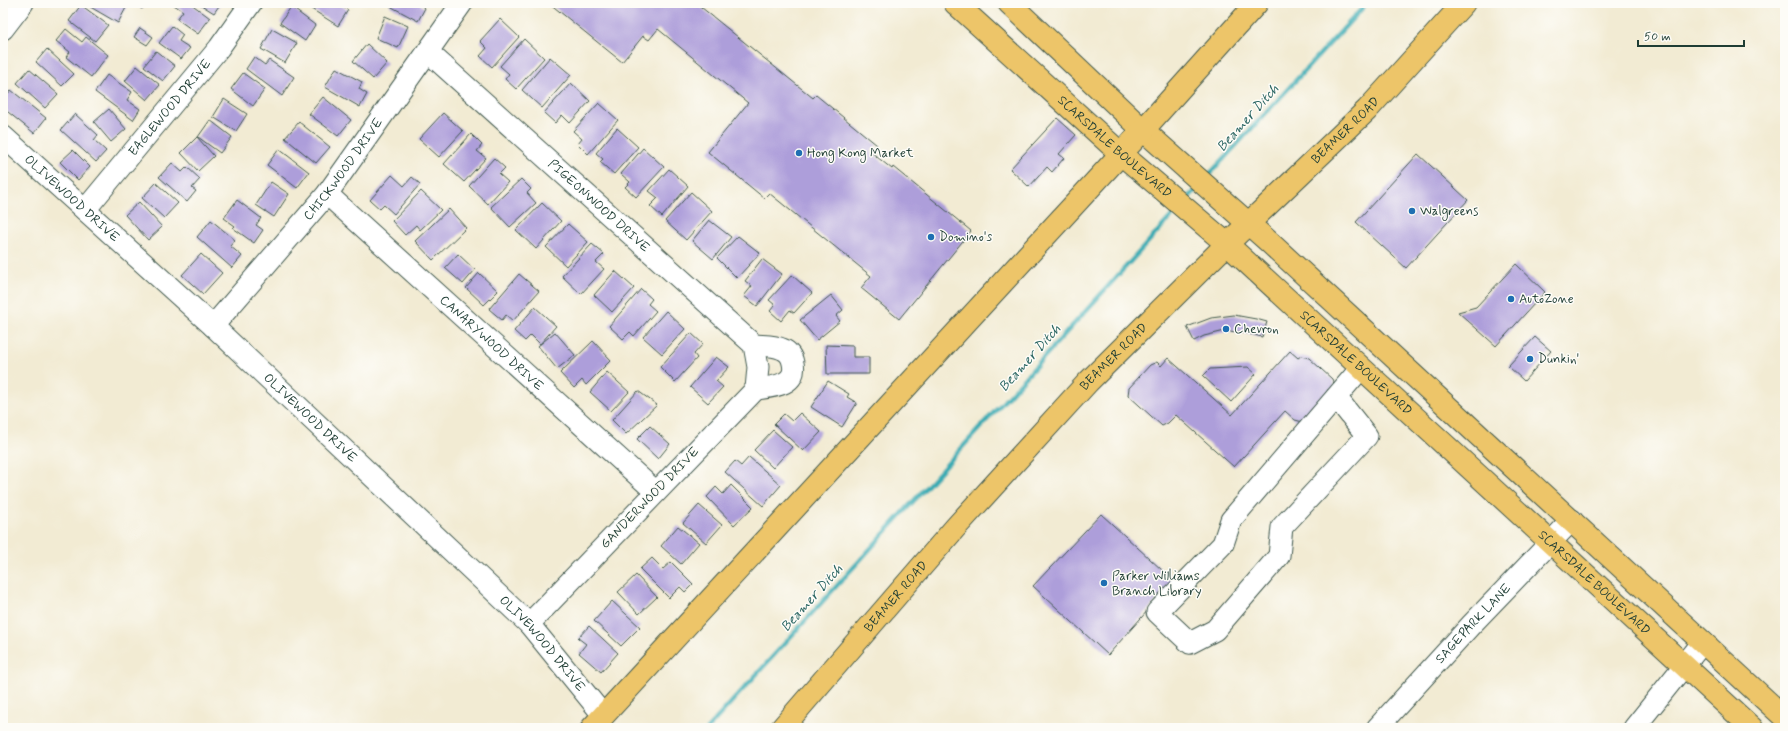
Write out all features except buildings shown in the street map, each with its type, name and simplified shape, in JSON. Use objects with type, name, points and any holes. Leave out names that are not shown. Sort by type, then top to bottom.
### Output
[{"type":"main road","name":"SCARSDALE BOULEVARD","points":[[955,3],[1127,158],[1219,237],[1752,728]]},
{"type":"main road","points":[[1009,3],[1149,135],[1572,520],[1785,718]]},
{"type":"main road","points":[[598,722],[1149,135],[1257,3]]},
{"type":"main road","name":"BEAMER ROAD","points":[[782,728],[953,531],[1219,237],[1243,219],[1367,110],[1464,3]]},
{"type":"street","points":[[3,30],[23,3]]},
{"type":"street","name":"EAGLEWOOD DRIVE","points":[[85,210],[220,48],[251,3]]},
{"type":"street","name":"CHICKWOOD DRIVE","points":[[213,326],[327,194],[462,3]]},
{"type":"street","name":"PIGEONWOOD DRIVE","points":[[428,52],[754,345]]},
{"type":"street","name":"OLIVEWOOD DRIVE","points":[[3,136],[213,326],[529,624],[598,722]]},
{"type":"street","name":"CANARYWOOD DRIVE","points":[[327,194],[656,492]]},
{"type":"street","points":[[754,345],[782,349],[788,353],[794,366],[792,374],[788,380],[782,384],[756,389],[758,367],[754,345]]},
{"type":"street","points":[[1336,397],[1367,436],[1282,527],[1279,556],[1215,630],[1190,643],[1157,612],[1223,544],[1231,520],[1336,397],[1361,368]]},
{"type":"street","name":"GANDERWOOD DRIVE","points":[[529,624],[756,389]]},
{"type":"street","name":"SAGEPARK LANE","points":[[1377,728],[1466,631],[1572,520]]},
{"type":"street","points":[[1634,728],[1702,642]]},
{"type":"waterway","name":"Beamer Ditch","points":[[1206,178],[1367,3]]},
{"type":"waterway","name":"Beamer Ditch","points":[[1186,200],[1199,187]]},
{"type":"waterway","name":"Beamer Ditch","points":[[708,728],[1178,209]]},
{"type":"place","name":"Hong Kong Market","points":[[799,153]]},
{"type":"place","name":"Walgreens","points":[[1412,211]]},
{"type":"place","name":"Domino's","points":[[931,237]]},
{"type":"place","name":"AutoZone","points":[[1511,299]]},
{"type":"place","name":"Chevron","points":[[1226,329]]},
{"type":"place","name":"Dunkin'","points":[[1530,359]]},
{"type":"place","name":"Parker Williams Branch Library","points":[[1104,583]]}]
